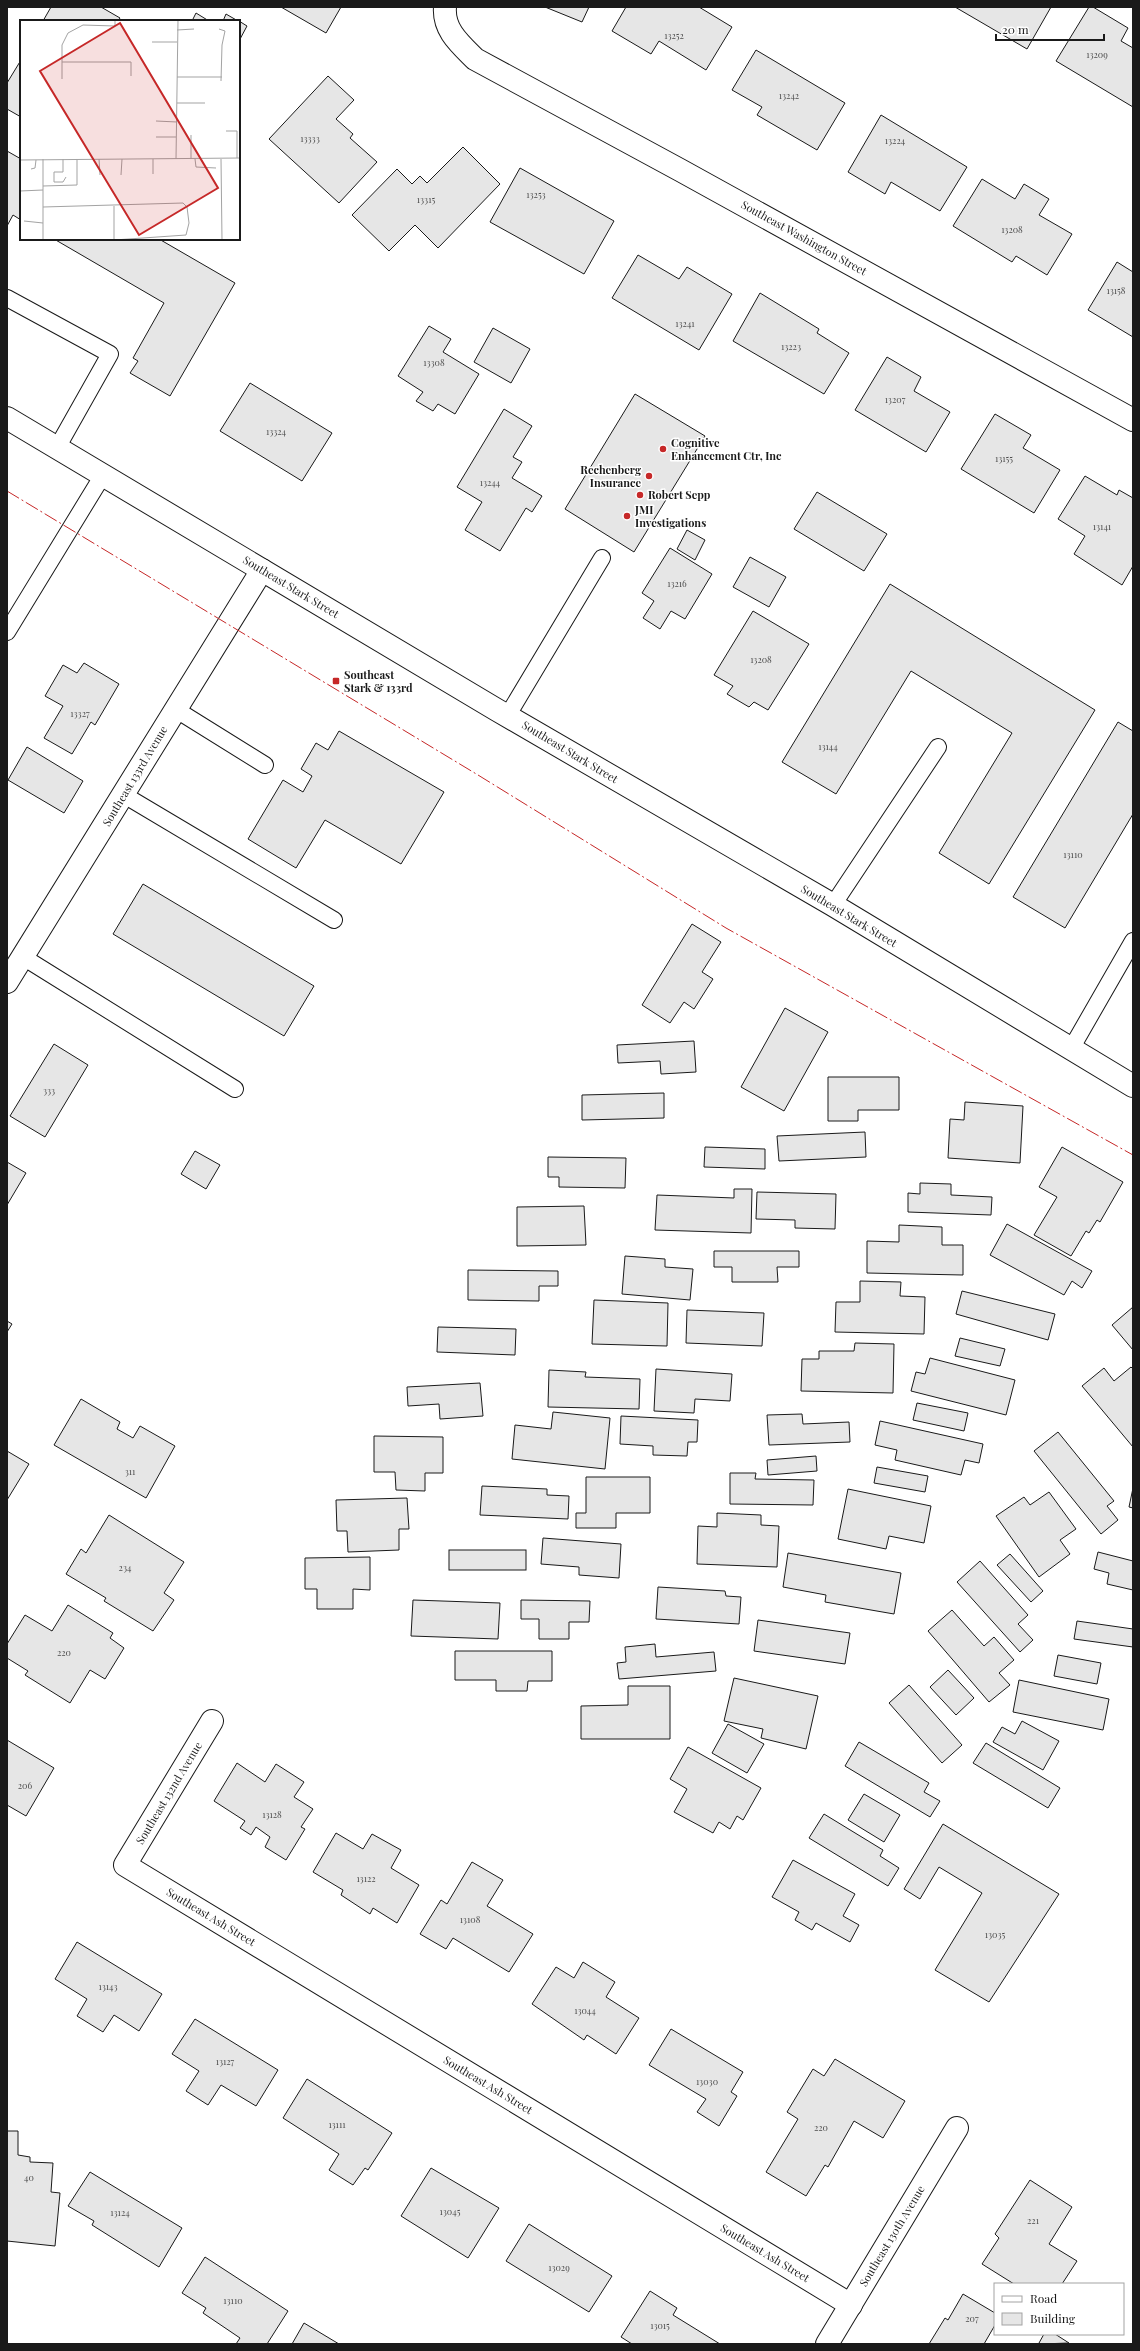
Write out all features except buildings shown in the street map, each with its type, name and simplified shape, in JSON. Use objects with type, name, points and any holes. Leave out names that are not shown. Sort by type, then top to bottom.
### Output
[{"type":"street","name":"Southeast Washington Street","points":[[445,7],[446,25],[453,37],[474,59],[680,170],[1133,420]]},
{"type":"street","name":"Southeast Stark Street","points":[[7,418],[262,570],[833,905],[1133,1086]]},
{"type":"street","name":"Southeast 133rd Avenue","points":[[7,982],[262,570]]},
{"type":"street","name":"Southeast 132nd Avenue","points":[[125,1865],[212,1721]]},
{"type":"street","name":"Southeast Ash Street","points":[[125,1865],[851,2304]]},
{"type":"street","name":"Southeast 130th Avenue","points":[[827,2344],[957,2128]]},
{"type":"lane","points":[[7,298],[110,354],[57,448]]},
{"type":"lane","points":[[7,632],[103,475]]},
{"type":"lane","points":[[508,715],[602,558]]},
{"type":"lane","points":[[175,709],[265,765]]},
{"type":"lane","points":[[833,905],[938,747]]},
{"type":"lane","points":[[124,794],[334,920]]},
{"type":"lane","points":[[1071,1049],[1133,941]]},
{"type":"lane","points":[[23,957],[235,1089]]},
{"type":"power","points":[[7,491],[478,775],[726,928],[1133,1155]]},
{"type":"place","name":"Cognitive Enhancement Ctr, Inc","points":[[663,449]]},
{"type":"place","name":"Rechenberg Insurance","points":[[649,476]]},
{"type":"place","name":"Robert Sepp","points":[[640,495]]},
{"type":"place","name":"JMI Investigations","points":[[627,516]]},
{"type":"place","name":"Southeast Stark & 133rd","points":[[336,681]]}]
